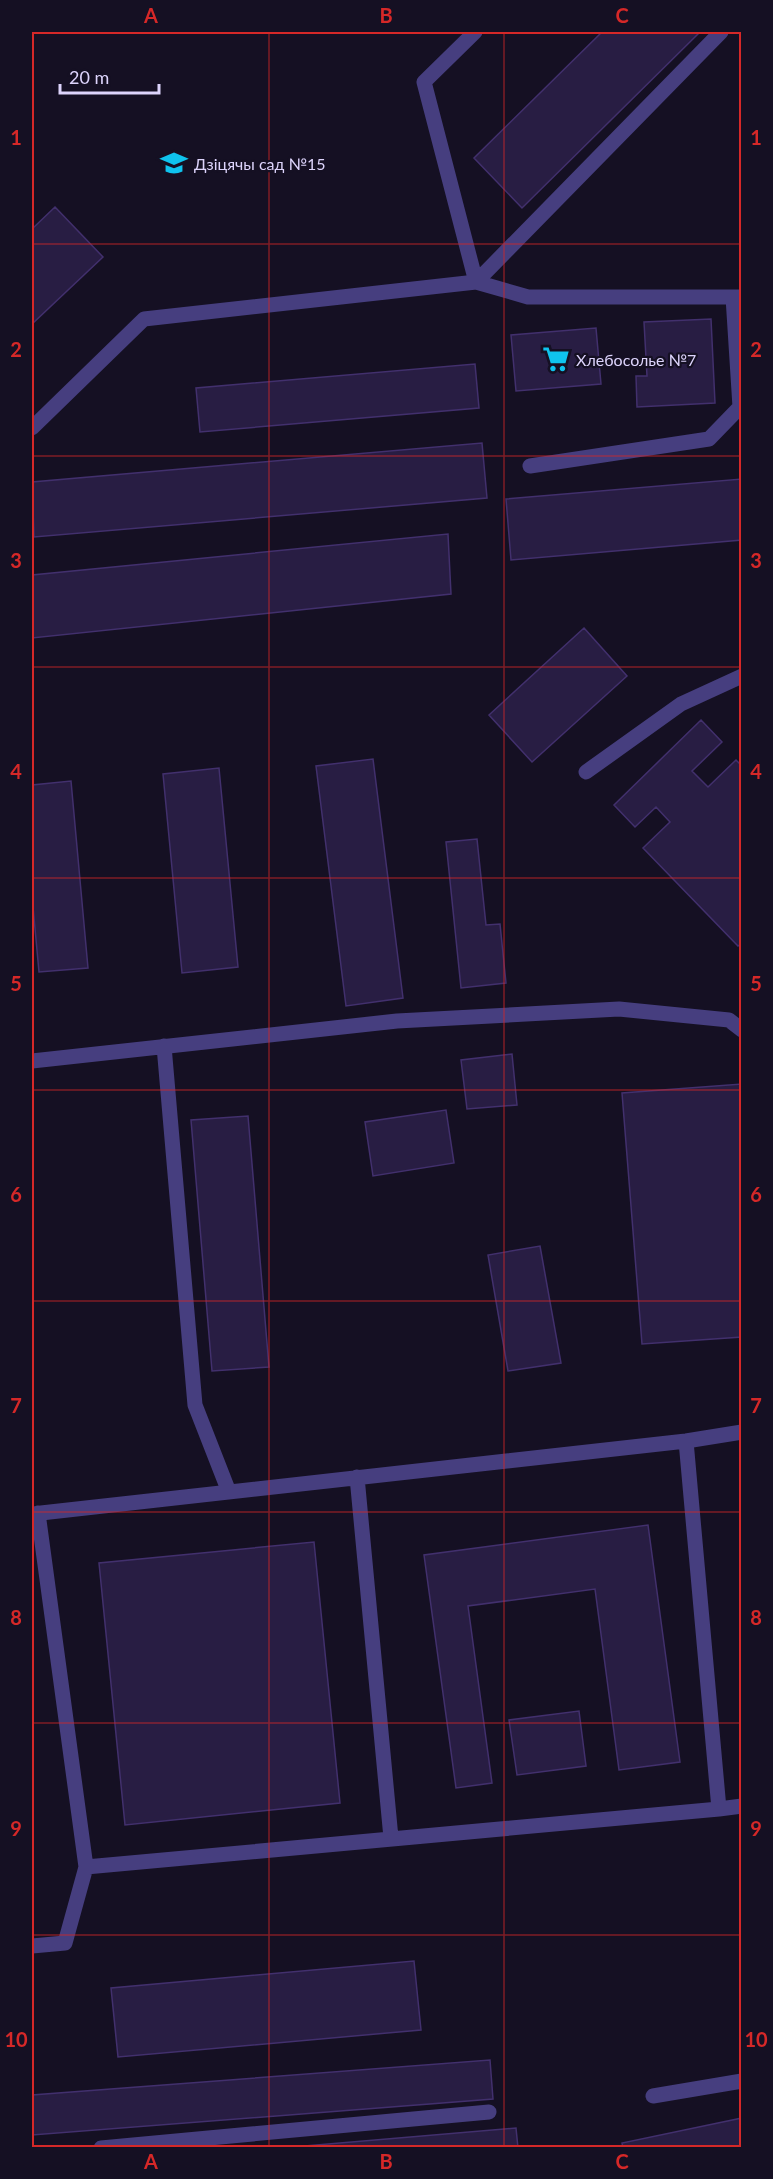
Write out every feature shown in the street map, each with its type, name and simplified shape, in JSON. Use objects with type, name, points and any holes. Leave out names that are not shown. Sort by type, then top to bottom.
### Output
[{"type":"lane","points":[[475,32],[424,82],[477,282]]},
{"type":"lane","points":[[477,282],[721,32]]},
{"type":"lane","points":[[32,428],[144,319],[477,282],[528,297],[737,297],[740,408],[709,439],[530,466]]},
{"type":"lane","points":[[586,772],[681,704],[741,676]]},
{"type":"lane","points":[[32,1061],[397,1021],[619,1009],[729,1020],[741,1030]]},
{"type":"lane","points":[[164,1046],[195,1405],[229,1492]]},
{"type":"lane","points":[[32,1946],[66,1943],[86,1868],[35,1513],[686,1441],[741,1432]]},
{"type":"lane","points":[[686,1441],[719,1809]]},
{"type":"lane","points":[[357,1477],[391,1838]]},
{"type":"lane","points":[[86,1868],[741,1806]]},
{"type":"lane","points":[[653,2096],[741,2081]]},
{"type":"lane","points":[[101,2148],[229,2142],[489,2112]]},
{"type":"building","points":[[602,32],[700,32],[522,208],[474,158]]},
{"type":"building","points":[[55,207],[103,257],[32,324],[32,229]]},
{"type":"building","points":[[711,319],[715,403],[637,407],[636,376],[647,376],[644,322]]},
{"type":"building","name":"Хлебосолье №7","points":[[596,328],[601,384],[516,391],[511,335]]},
{"type":"building","points":[[475,364],[479,408],[200,432],[196,388]]},
{"type":"building","points":[[482,443],[487,498],[34,537],[32,482]]},
{"type":"building","points":[[742,479],[742,540],[511,560],[506,499]]},
{"type":"building","points":[[448,534],[451,594],[32,638],[32,575]]},
{"type":"building","points":[[584,628],[627,676],[532,762],[489,715]]},
{"type":"building","points":[[701,720],[722,742],[692,771],[708,787],[736,760],[742,766],[742,943],[738,946],[643,848],[670,822],[656,807],[635,827],[614,805]]},
{"type":"building","points":[[373,759],[403,998],[346,1006],[316,766]]},
{"type":"building","points":[[219,768],[238,967],[182,973],[163,774]]},
{"type":"building","points":[[71,781],[88,968],[39,972],[32,896],[32,785]]},
{"type":"building","points":[[477,839],[486,925],[500,924],[506,983],[461,988],[446,842]]},
{"type":"building","points":[[512,1054],[517,1105],[467,1109],[461,1060]]},
{"type":"building","points":[[742,1084],[742,1337],[642,1344],[622,1093]]},
{"type":"building","points":[[446,1110],[454,1163],[373,1176],[365,1122]]},
{"type":"building","points":[[248,1116],[269,1367],[212,1371],[191,1120]]},
{"type":"building","points":[[540,1246],[561,1363],[508,1371],[488,1255]]},
{"type":"building","points":[[648,1525],[680,1762],[619,1770],[595,1589],[468,1606],[492,1783],[456,1788],[424,1555]]},
{"type":"building","points":[[314,1542],[340,1803],[125,1825],[99,1563]]},
{"type":"building","points":[[579,1711],[586,1766],[517,1775],[509,1720]]},
{"type":"building","points":[[414,1961],[421,2030],[118,2057],[111,1988]]},
{"type":"building","points":[[490,2060],[493,2099],[32,2135],[32,2095]]},
{"type":"building","points":[[742,2118],[742,2148],[623,2148],[622,2143]]},
{"type":"building","points":[[516,2128],[518,2148],[281,2148]]},
{"type":"place","name":"Дзіцячы сад №15","points":[[174,163]]},
{"type":"place","name":"Хлебосолье №7","points":[[556,359]]}]
